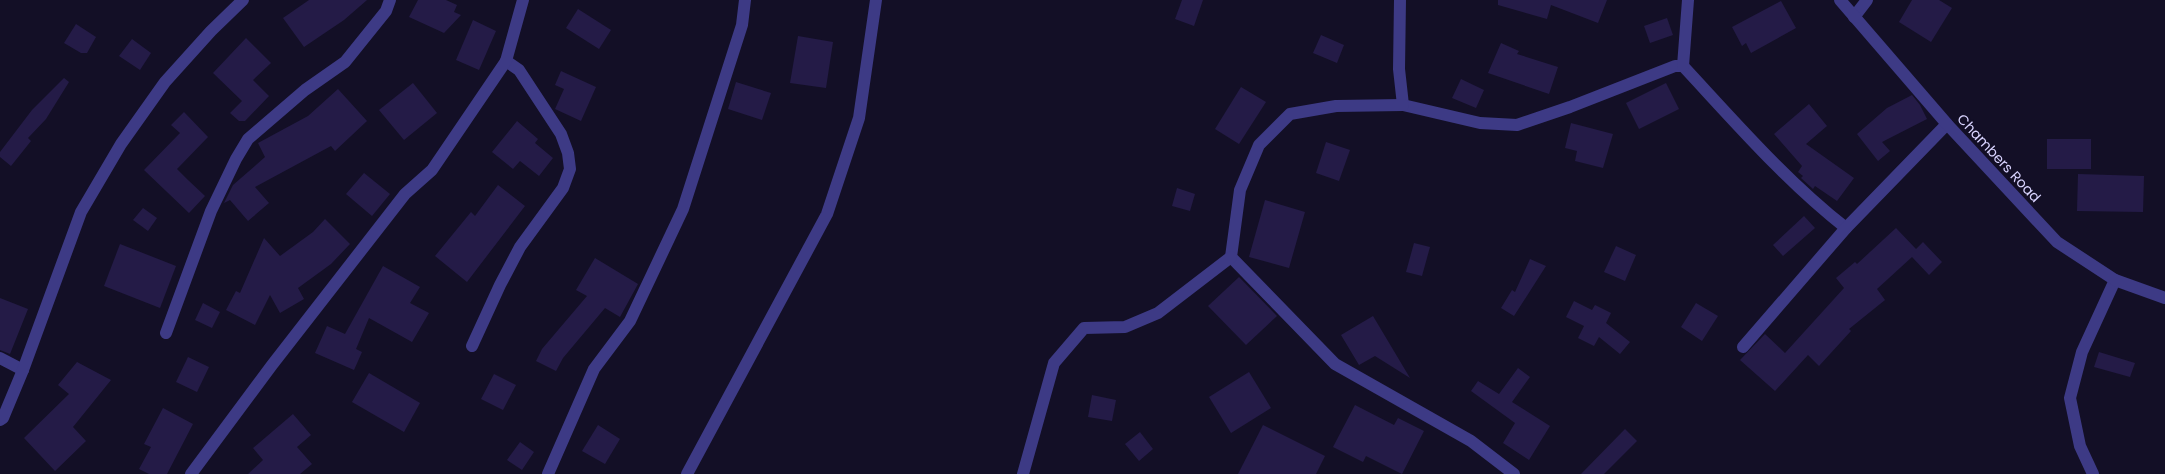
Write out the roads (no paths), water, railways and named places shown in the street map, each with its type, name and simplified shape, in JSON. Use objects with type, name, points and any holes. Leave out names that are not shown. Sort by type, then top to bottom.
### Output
[{"type":"street","points":[[0,420],[3,418],[23,370],[81,212],[121,144],[166,82],[211,30],[243,0]]},
{"type":"street","points":[[166,333],[210,211],[236,158],[248,139],[305,90],[345,62],[386,11],[390,0]]},
{"type":"street","points":[[191,474],[272,365],[399,202],[432,170],[506,61],[524,0]]},
{"type":"street","points":[[548,474],[594,369],[630,321],[683,209],[742,25],[745,0]]},
{"type":"street","points":[[687,474],[827,214],[859,118],[876,0]]},
{"type":"street","points":[[1400,0],[1399,69],[1404,106]]},
{"type":"street","points":[[1683,66],[1688,0]]},
{"type":"street","name":"Chambers Road","points":[[1840,0],[1947,124],[2057,242],[2115,280],[2165,298]]},
{"type":"street","points":[[1854,17],[1867,0]]},
{"type":"street","points":[[472,346],[500,284],[520,246],[563,188],[570,169],[568,153],[561,134],[518,70],[506,61]]},
{"type":"street","points":[[1024,474],[1054,363],[1084,328],[1125,327],[1158,313],[1231,257],[1240,190],[1259,145],[1290,114],[1336,106],[1404,106],[1480,123],[1517,125],[1570,107],[1675,66],[1683,66],[1809,198],[1846,228]]},
{"type":"street","points":[[1743,347],[1846,228],[1947,124]]},
{"type":"street","points":[[1231,257],[1335,364],[1471,441],[1514,474]]},
{"type":"street","points":[[2093,474],[2080,446],[2070,398],[2082,352],[2115,280]]},
{"type":"street","points":[[0,358],[23,370]]}]
